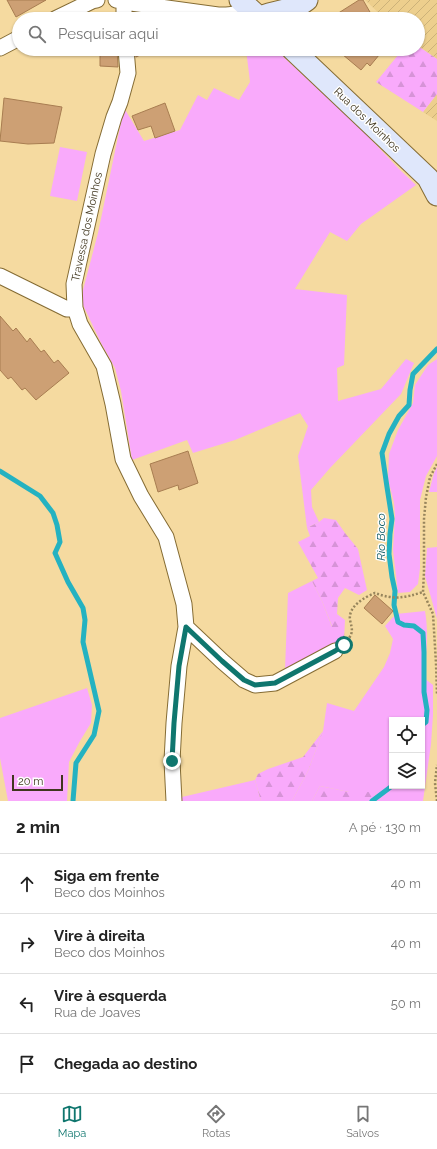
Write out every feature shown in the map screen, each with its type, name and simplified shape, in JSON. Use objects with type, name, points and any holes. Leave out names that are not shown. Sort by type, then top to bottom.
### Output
[{"type":"main road","points":[[252,11],[298,9]]},
{"type":"main road","name":"Rua dos Moinhos","points":[[299,56],[428,178],[437,195]]},
{"type":"street","points":[[69,12],[92,1],[98,0]]},
{"type":"street","points":[[123,12],[121,1],[202,12]]},
{"type":"street","points":[[0,48],[12,42]]},
{"type":"street","name":"Travessa dos Moinhos","points":[[127,56],[128,73],[104,154],[74,284],[74,308],[80,324],[104,366],[113,404],[123,459],[141,496],[166,537],[184,604],[186,627],[179,666],[172,761],[174,801]]},
{"type":"street","points":[[0,276],[67,309],[74,308]]},
{"type":"street","points":[[186,627],[244,680],[255,685],[275,683],[335,651]]},
{"type":"path","points":[[437,464],[430,478],[426,497],[424,520],[423,592],[433,614],[437,695]]},
{"type":"path","points":[[335,651],[344,645],[352,636],[352,627],[349,618],[354,606],[364,598],[375,593],[387,597],[401,598],[423,592]]},
{"type":"path","points":[[437,765],[435,783],[437,801]]},
{"type":"shaded area","points":[[365,0],[437,0],[437,59],[425,51],[425,12],[378,12]]},
{"type":"shaded area","points":[[437,94],[437,121],[423,112]]},
{"type":"green space","points":[[425,51],[437,59],[437,94],[423,112],[376,82],[397,56],[425,56]]},
{"type":"green space","points":[[247,56],[283,56],[362,130],[416,185],[361,224],[347,241],[330,232],[295,289],[347,295],[344,365],[337,368],[338,401],[381,389],[406,359],[414,363],[401,394],[311,490],[312,507],[319,522],[307,528],[298,456],[308,426],[300,413],[235,440],[193,453],[187,440],[132,460],[121,391],[115,368],[83,305],[82,294],[98,233],[124,108],[144,141],[180,130],[198,95],[207,100],[214,88],[239,100],[250,82]]},
{"type":"green space","points":[[60,147],[87,152],[77,201],[50,196]]},
{"type":"green space","points":[[437,359],[437,456],[426,476],[420,500],[420,568],[418,584],[410,592],[398,593],[393,550],[395,516],[394,503],[388,479],[389,454],[398,430],[413,403],[415,385],[428,365]]},
{"type":"green space","points":[[437,467],[437,492],[429,492],[434,473]]},
{"type":"green space","points":[[324,518],[336,520],[358,549],[367,590],[359,595],[345,588],[338,598],[337,614],[345,620],[344,640],[333,644],[326,631],[332,626],[312,581],[318,578],[298,542],[310,536],[307,528]]},
{"type":"green space","points":[[437,547],[437,619],[425,576],[427,548]]},
{"type":"green space","points":[[312,581],[332,627],[333,644],[308,659],[285,669],[288,593]]},
{"type":"green space","points":[[425,611],[427,636],[424,678],[433,685],[433,715],[431,744],[425,787],[425,717],[389,717],[389,789],[425,789],[423,801],[377,801],[375,792],[349,792],[320,786],[312,801],[292,801],[308,771],[323,731],[327,703],[354,711],[384,667],[390,653],[393,639],[385,626],[396,614]]},
{"type":"green space","points":[[87,688],[92,705],[91,723],[69,762],[67,801],[8,801],[0,758],[0,718]]},
{"type":"green space","points":[[323,731],[308,771],[292,801],[261,801],[255,780],[258,774],[303,757]]},
{"type":"green space","points":[[255,780],[261,801],[182,801],[182,797]]},
{"type":"green space","points":[[320,786],[349,792],[375,792],[377,801],[312,801]]},
{"type":"building","points":[[7,0],[46,0],[25,12],[13,12]]},
{"type":"building","points":[[359,0],[363,0],[370,12],[340,12]]},
{"type":"building","points":[[100,56],[117,56],[118,67],[100,66]]},
{"type":"building","points":[[344,56],[378,56],[370,66],[367,63],[361,70]]},
{"type":"building","points":[[4,98],[62,107],[54,143],[28,144],[0,141]]},
{"type":"building","points":[[165,103],[175,131],[155,138],[151,126],[138,130],[132,116]]},
{"type":"building","points":[[0,316],[13,331],[16,328],[27,342],[30,338],[41,352],[44,350],[54,363],[58,360],[69,373],[36,400],[25,388],[22,390],[11,377],[8,379],[0,370]]},
{"type":"building","points":[[188,451],[198,483],[179,490],[178,485],[158,492],[150,464]]},
{"type":"building","points":[[375,595],[393,611],[382,624],[364,608]]},
{"type":"waterway","name":"Rio Boco","points":[[425,723],[427,710],[424,692],[423,633],[414,626],[404,625],[398,622],[394,605],[395,591],[389,554],[392,519],[382,453],[389,434],[399,416],[409,405],[413,374],[437,349]]},
{"type":"waterway","points":[[0,471],[40,496],[53,513],[60,542],[55,553],[68,582],[83,608],[85,620],[83,642],[99,711],[94,735],[76,763],[73,801]]},
{"type":"waterway","name":"Rio Boco","points":[[372,801],[389,788]]},
{"type":"route","points":[[172,761],[179,666],[186,627],[244,680],[255,685],[275,683],[344,645]]}]
